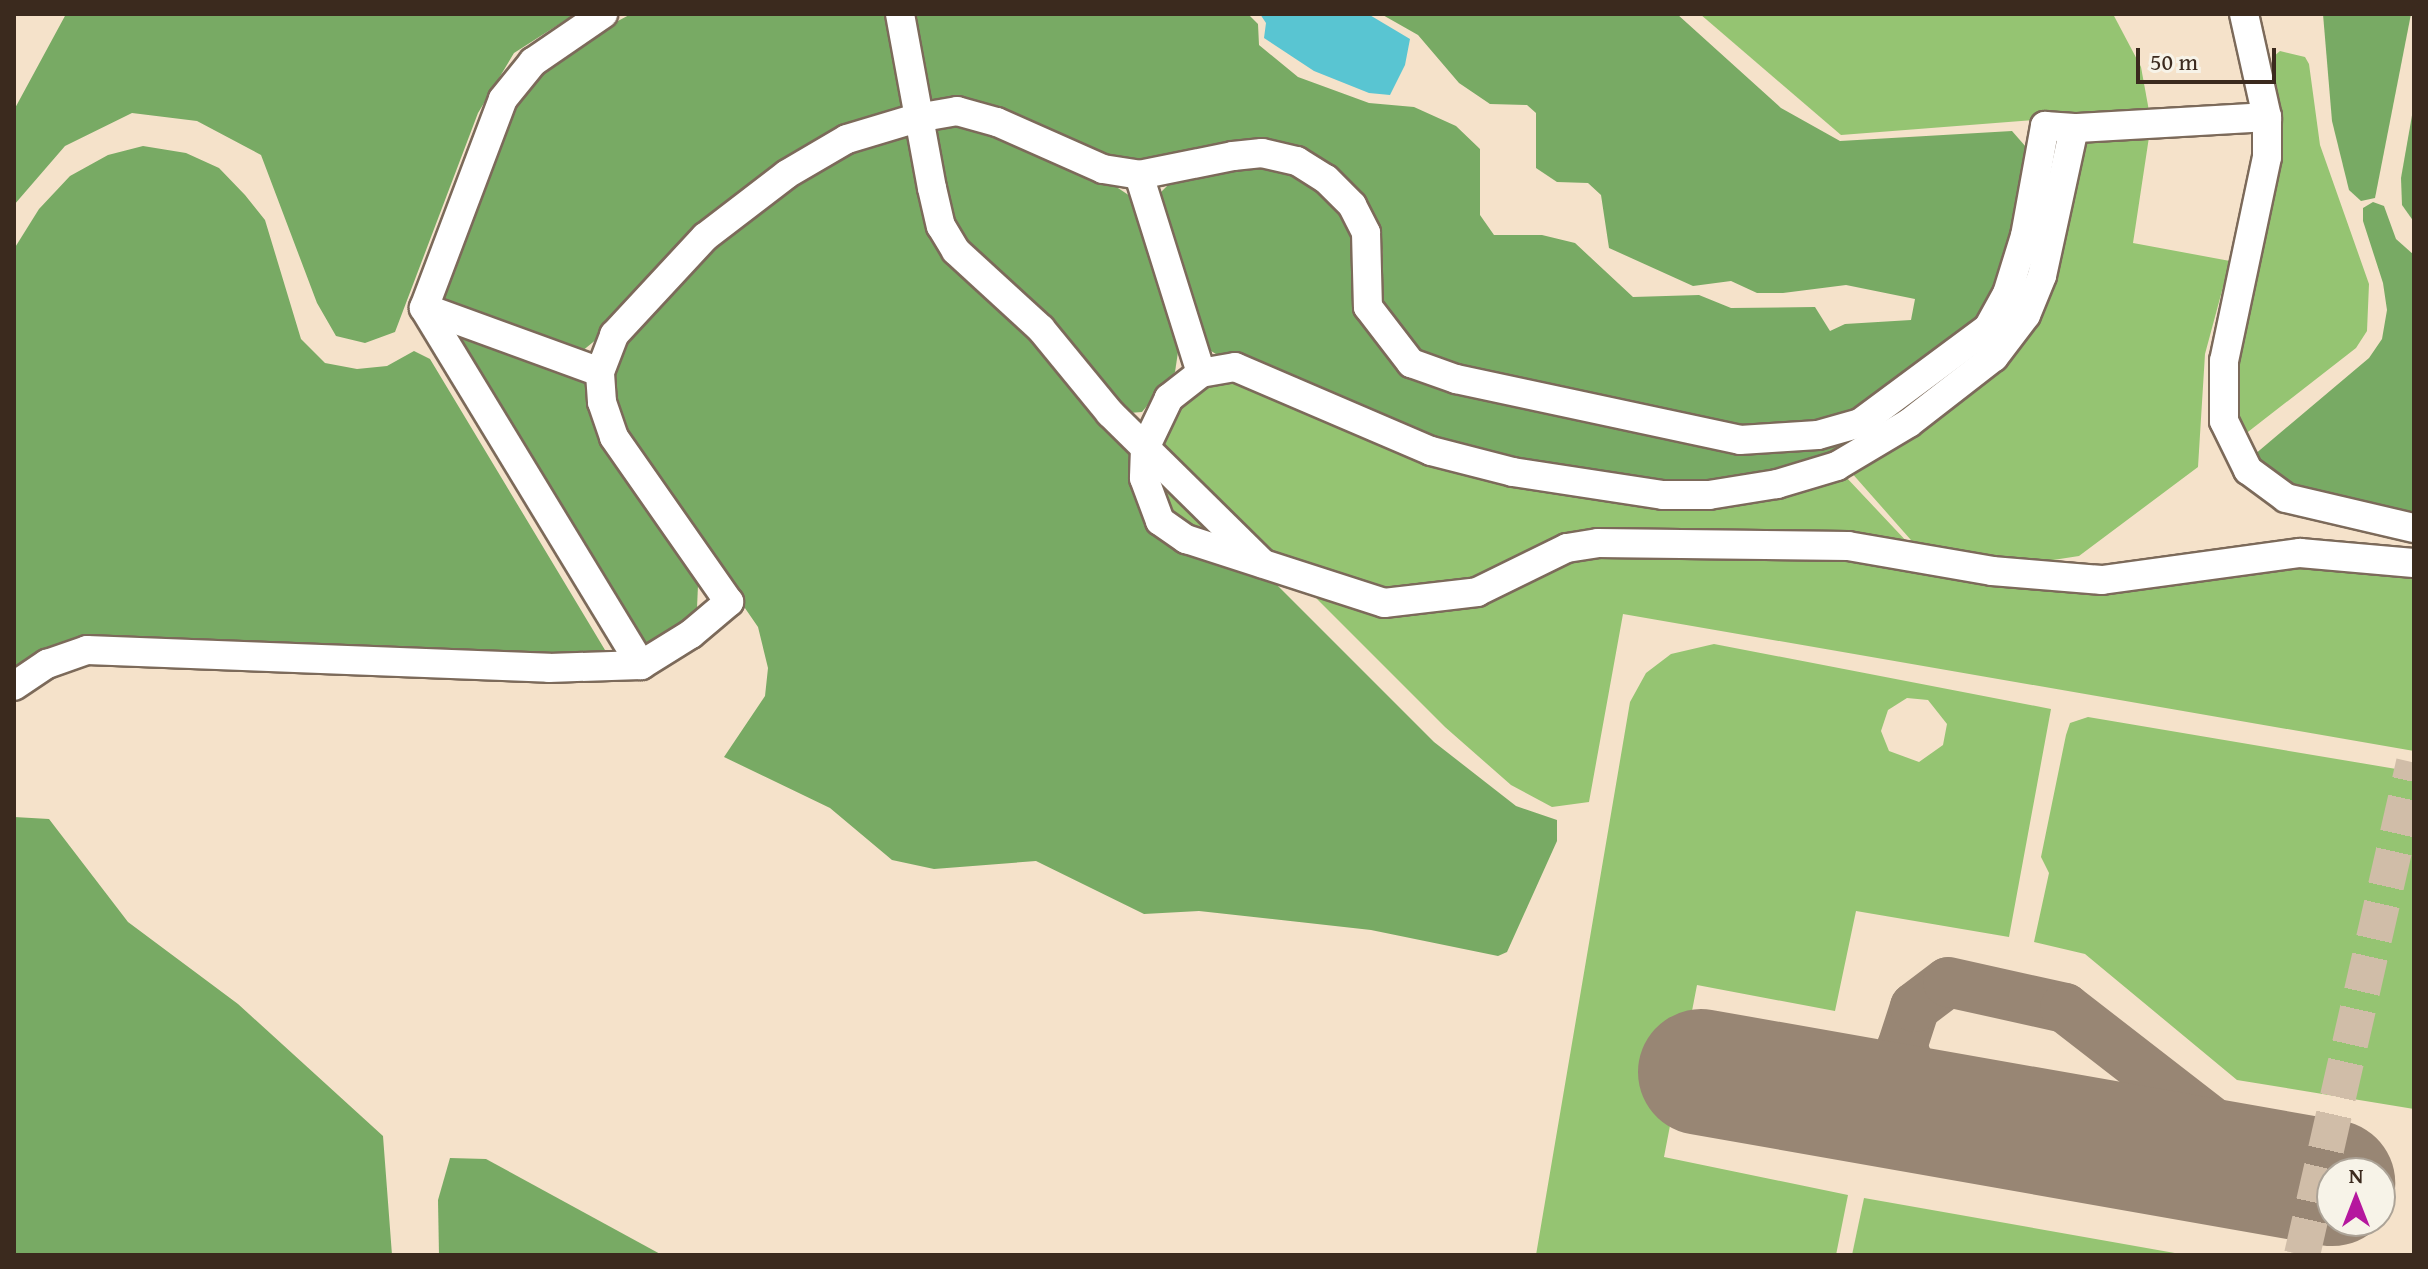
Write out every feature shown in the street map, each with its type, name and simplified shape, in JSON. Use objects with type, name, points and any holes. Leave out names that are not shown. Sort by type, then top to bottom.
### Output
[{"type":"street","points":[[424,308],[503,99],[533,62],[603,14]]},
{"type":"street","points":[[900,14],[917,118],[941,226],[956,251],[1056,345],[1145,448],[1268,570]]},
{"type":"street","points":[[2244,14],[2267,117],[2267,157],[2224,361],[2224,421],[2248,470],[2286,498],[2414,528]]},
{"type":"street","points":[[14,686],[47,664],[87,650],[549,668],[641,665],[729,602],[614,437],[602,402],[600,372],[614,335],[705,237],[787,174],[847,139],[917,118],[957,111],[997,122],[1103,169],[1139,175],[1247,154],[1297,161],[1326,179],[1352,205],[1366,233],[1368,307],[1411,363],[1456,379],[1740,440],[1780,440],[1860,423],[1988,328],[2007,294],[2025,236],[2045,126],[2074,128],[2267,117]]},
{"type":"street","points":[[2074,128],[2042,276],[2026,315],[1994,357],[1909,423],[1837,466],[1777,484],[1709,495],[1663,495],[1513,472],[1431,451],[1358,423],[1266,377],[1235,367],[1201,373],[1169,398],[1145,448],[1144,478],[1160,521],[1186,539],[1268,570],[1384,603],[1477,592],[1567,548],[1598,543],[1848,546],[1992,571],[2102,580],[2300,553],[2414,563]]},
{"type":"street","points":[[1139,175],[1201,373]]},
{"type":"street","points":[[424,308],[600,372]]},
{"type":"street","points":[[424,308],[641,665]]},
{"type":"green space","points":[[66,14],[575,14],[514,53],[478,113],[395,332],[365,343],[336,336],[317,303],[261,155],[197,121],[132,113],[65,146],[14,205],[14,110]]},
{"type":"green space","points":[[631,14],[892,14],[909,113],[852,130],[581,352],[445,302],[443,285],[511,107],[527,83],[573,45]]},
{"type":"green space","points":[[909,14],[1248,14],[1258,24],[1259,45],[1298,77],[1369,103],[1414,107],[1456,126],[1480,149],[1480,215],[1494,235],[1542,235],[1575,243],[1633,297],[1699,295],[1731,308],[1815,307],[1830,331],[1845,324],[1911,320],[1915,299],[1846,285],[1783,293],[1757,293],[1731,281],[1693,286],[1609,248],[1601,195],[1588,183],[1557,182],[1536,168],[1536,113],[1527,105],[1490,104],[1459,83],[1418,35],[1381,14],[1677,14],[1781,108],[1840,141],[2012,131],[2026,147],[2007,255],[1990,302],[1965,337],[1847,412],[1802,428],[1747,431],[1468,375],[1429,358],[1404,338],[1381,305],[1383,252],[1371,212],[1335,166],[1301,153],[1118,162],[924,105]]},
{"type":"green space","points":[[1700,14],[2113,14],[2141,67],[2149,111],[1841,135]]},
{"type":"green space","points":[[2323,14],[2411,14],[2375,198],[2361,201],[2349,190],[2332,121]]},
{"type":"green space","points":[[2280,51],[2305,57],[2309,64],[2320,145],[2369,284],[2367,331],[2356,348],[2244,435],[2233,402],[2234,375],[2279,116],[2273,57]]},
{"type":"green space","points":[[2414,104],[2414,222],[2402,205],[2401,178]]},
{"type":"green space","points":[[957,121],[1109,182],[1130,196],[1178,352],[1175,372],[1142,412],[1129,413],[965,249],[951,217],[932,126]]},
{"type":"green space","points":[[910,131],[929,221],[1047,346],[1133,448],[1152,526],[1174,548],[1269,577],[1434,742],[1516,806],[1557,820],[1557,841],[1507,952],[1498,956],[1371,930],[1199,911],[1144,914],[1036,861],[934,869],[892,860],[830,808],[724,757],[765,696],[768,668],[758,627],[619,425],[610,397],[612,365],[623,339],[671,283],[745,217],[844,154]]},
{"type":"green space","points":[[2079,136],[2149,137],[2133,243],[2230,261],[2205,354],[2198,467],[2079,556],[2020,565],[1918,548],[1850,471],[1993,369]]},
{"type":"green space","points":[[143,146],[186,153],[219,168],[245,195],[265,220],[301,339],[325,363],[357,369],[387,366],[414,351],[430,359],[605,650],[602,658],[116,639],[14,672],[14,249],[39,209],[70,176],[108,155]]},
{"type":"green space","points":[[1257,163],[1317,185],[1346,215],[1354,234],[1362,320],[1388,358],[1425,384],[1679,437],[1834,444],[1841,451],[1830,462],[1675,486],[1521,465],[1423,439],[1319,395],[1250,358],[1221,357],[1206,348],[1159,194],[1170,183]]},
{"type":"green space","points":[[2373,202],[2384,206],[2396,239],[2414,255],[2414,517],[2298,492],[2254,455],[2369,358],[2382,339],[2387,310],[2383,283],[2363,221],[2363,208]]},
{"type":"green space","points":[[452,327],[569,366],[589,384],[691,564],[698,585],[697,608],[674,631],[640,649]]},
{"type":"green space","points":[[1254,382],[1845,476],[1910,545],[1664,535],[1462,586],[1406,594],[1285,564],[1156,445],[1182,400],[1214,383]]},
{"type":"green space","points":[[1157,472],[1238,551],[1167,514]]},
{"type":"green space","points":[[1592,553],[1846,555],[2015,582],[2301,562],[2414,571],[2414,751],[1623,614],[1589,802],[1552,807],[1511,785],[1445,727],[1316,598],[1358,609],[1552,568]]},
{"type":"green space","points":[[1714,644],[2051,709],[2009,937],[1856,911],[1835,1011],[1697,985],[1664,1157],[1848,1195],[1836,1255],[1536,1255],[1630,702],[1646,673],[1671,654]],"holes":[[[1907,698],[1928,700],[1947,724],[1943,745],[1919,762],[1889,751],[1881,731],[1888,710]]]},
{"type":"green space","points":[[2088,717],[2414,772],[2414,1109],[2237,1080],[2085,954],[2034,942],[2049,873],[2041,857],[2066,735],[2070,723]]},
{"type":"green space","points":[[14,817],[49,819],[128,922],[238,1004],[383,1136],[392,1255],[14,1255]]},
{"type":"green space","points":[[450,1158],[486,1159],[662,1255],[439,1255],[438,1200]]},
{"type":"green space","points":[[1864,1198],[2186,1255],[1852,1255]]},
{"type":"water","points":[[1260,14],[1368,14],[1410,39],[1405,65],[1390,95],[1369,93],[1314,71],[1264,38],[1266,23]]},
{"type":"taxiway","points":[[1951,1116],[1920,1088],[1902,1047],[1915,1007],[1948,982],[2065,1008],[2279,1174]]},
{"type":"runway","points":[[1701,1072],[2316,1180]]},
{"type":"tunnel","points":[[2302,1255],[2414,763]]}]
